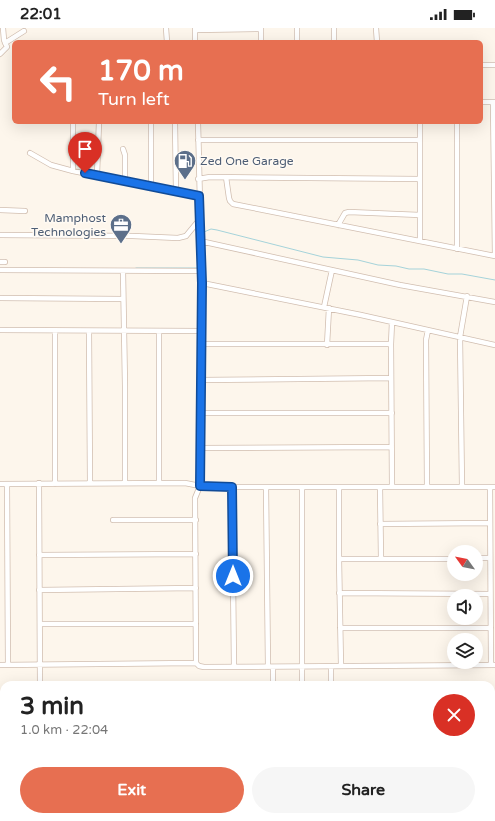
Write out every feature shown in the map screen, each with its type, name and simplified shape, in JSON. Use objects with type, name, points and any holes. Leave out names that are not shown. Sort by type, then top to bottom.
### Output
[{"type":"street","points":[[0,54],[7,46],[5,43],[3,28]]},
{"type":"street","points":[[166,28],[167,40]]},
{"type":"street","points":[[195,40],[195,29],[261,28],[261,40]]},
{"type":"street","points":[[297,28],[297,40]]},
{"type":"street","points":[[334,28],[334,40]]},
{"type":"street","points":[[376,28],[377,40]]},
{"type":"street","points":[[5,43],[24,31]]},
{"type":"street","points":[[483,65],[495,65]]},
{"type":"street","points":[[226,177],[229,198],[233,204],[495,256],[494,102],[483,102]]},
{"type":"street","points":[[73,124],[73,171]]},
{"type":"street","points":[[97,175],[99,124]]},
{"type":"street","points":[[150,186],[151,124]]},
{"type":"street","points":[[175,124],[176,191]]},
{"type":"street","points":[[196,663],[195,498],[200,486],[202,283],[200,271],[198,124]]},
{"type":"street","points":[[420,124],[420,240]]},
{"type":"street","points":[[457,124],[457,249]]},
{"type":"street","points":[[198,140],[420,140]]},
{"type":"street","points":[[123,149],[125,155],[125,181]]},
{"type":"street","points":[[30,153],[51,165],[73,171],[199,196]]},
{"type":"street","points":[[198,179],[210,176],[420,179]]},
{"type":"street","points":[[0,210],[25,211]]},
{"type":"street","points":[[338,225],[345,213],[349,212],[420,215]]},
{"type":"street","points":[[0,235],[133,236],[178,238],[186,236],[200,219]]},
{"type":"street","points":[[200,241],[400,285],[495,302]]},
{"type":"street","points":[[0,270],[200,271]]},
{"type":"street","points":[[327,345],[326,308],[332,270]]},
{"type":"street","points":[[123,271],[125,483]]},
{"type":"street","points":[[202,283],[326,308],[495,345]]},
{"type":"street","points":[[462,487],[460,337],[466,296]]},
{"type":"street","points":[[0,298],[123,299]]},
{"type":"street","points":[[392,322],[392,487]]},
{"type":"street","points":[[0,330],[201,331]]},
{"type":"street","points":[[427,487],[426,340],[428,330]]},
{"type":"street","points":[[54,331],[55,484]]},
{"type":"street","points":[[89,331],[90,483]]},
{"type":"street","points":[[159,331],[159,483]]},
{"type":"street","points":[[201,344],[391,344]]},
{"type":"street","points":[[200,380],[391,378]]},
{"type":"street","points":[[200,413],[392,413]]},
{"type":"street","points":[[200,448],[392,448]]},
{"type":"street","points":[[0,484],[185,483],[200,486],[232,487],[492,487],[490,523],[490,594],[493,665],[204,668],[196,663],[0,665]]},
{"type":"street","points":[[7,484],[8,665]]},
{"type":"street","points":[[39,484],[40,681]]},
{"type":"street","points":[[232,487],[234,667]]},
{"type":"street","points":[[266,487],[270,667],[272,681]]},
{"type":"street","points":[[302,487],[302,681]]},
{"type":"street","points":[[339,487],[341,666]]},
{"type":"street","points":[[380,487],[381,559]]},
{"type":"street","points":[[113,520],[196,520]]},
{"type":"street","points":[[380,524],[490,523]]},
{"type":"street","points":[[39,556],[196,554]]},
{"type":"street","points":[[483,558],[490,558]]},
{"type":"street","points":[[339,559],[447,559]]},
{"type":"street","points":[[39,590],[196,588]]},
{"type":"street","points":[[339,593],[490,594]]},
{"type":"street","points":[[40,624],[196,624]]},
{"type":"street","points":[[340,628],[491,628]]},
{"type":"street","points":[[331,666],[331,681]]},
{"type":"waterway","points":[[204,232],[211,229],[217,230],[323,257],[358,260],[378,265],[396,266],[409,269],[424,269],[448,274],[462,274],[495,280]]},
{"type":"waterway","points":[[136,268],[197,268],[199,265],[199,257]]},
{"type":"place","name":"Zed One Garage","points":[[185,180]]},
{"type":"place","name":"Mamphost Technologies","points":[[121,244]]},
{"type":"route","points":[[85,173],[199,196],[200,271],[202,283],[200,486],[232,487],[233,576]]}]
